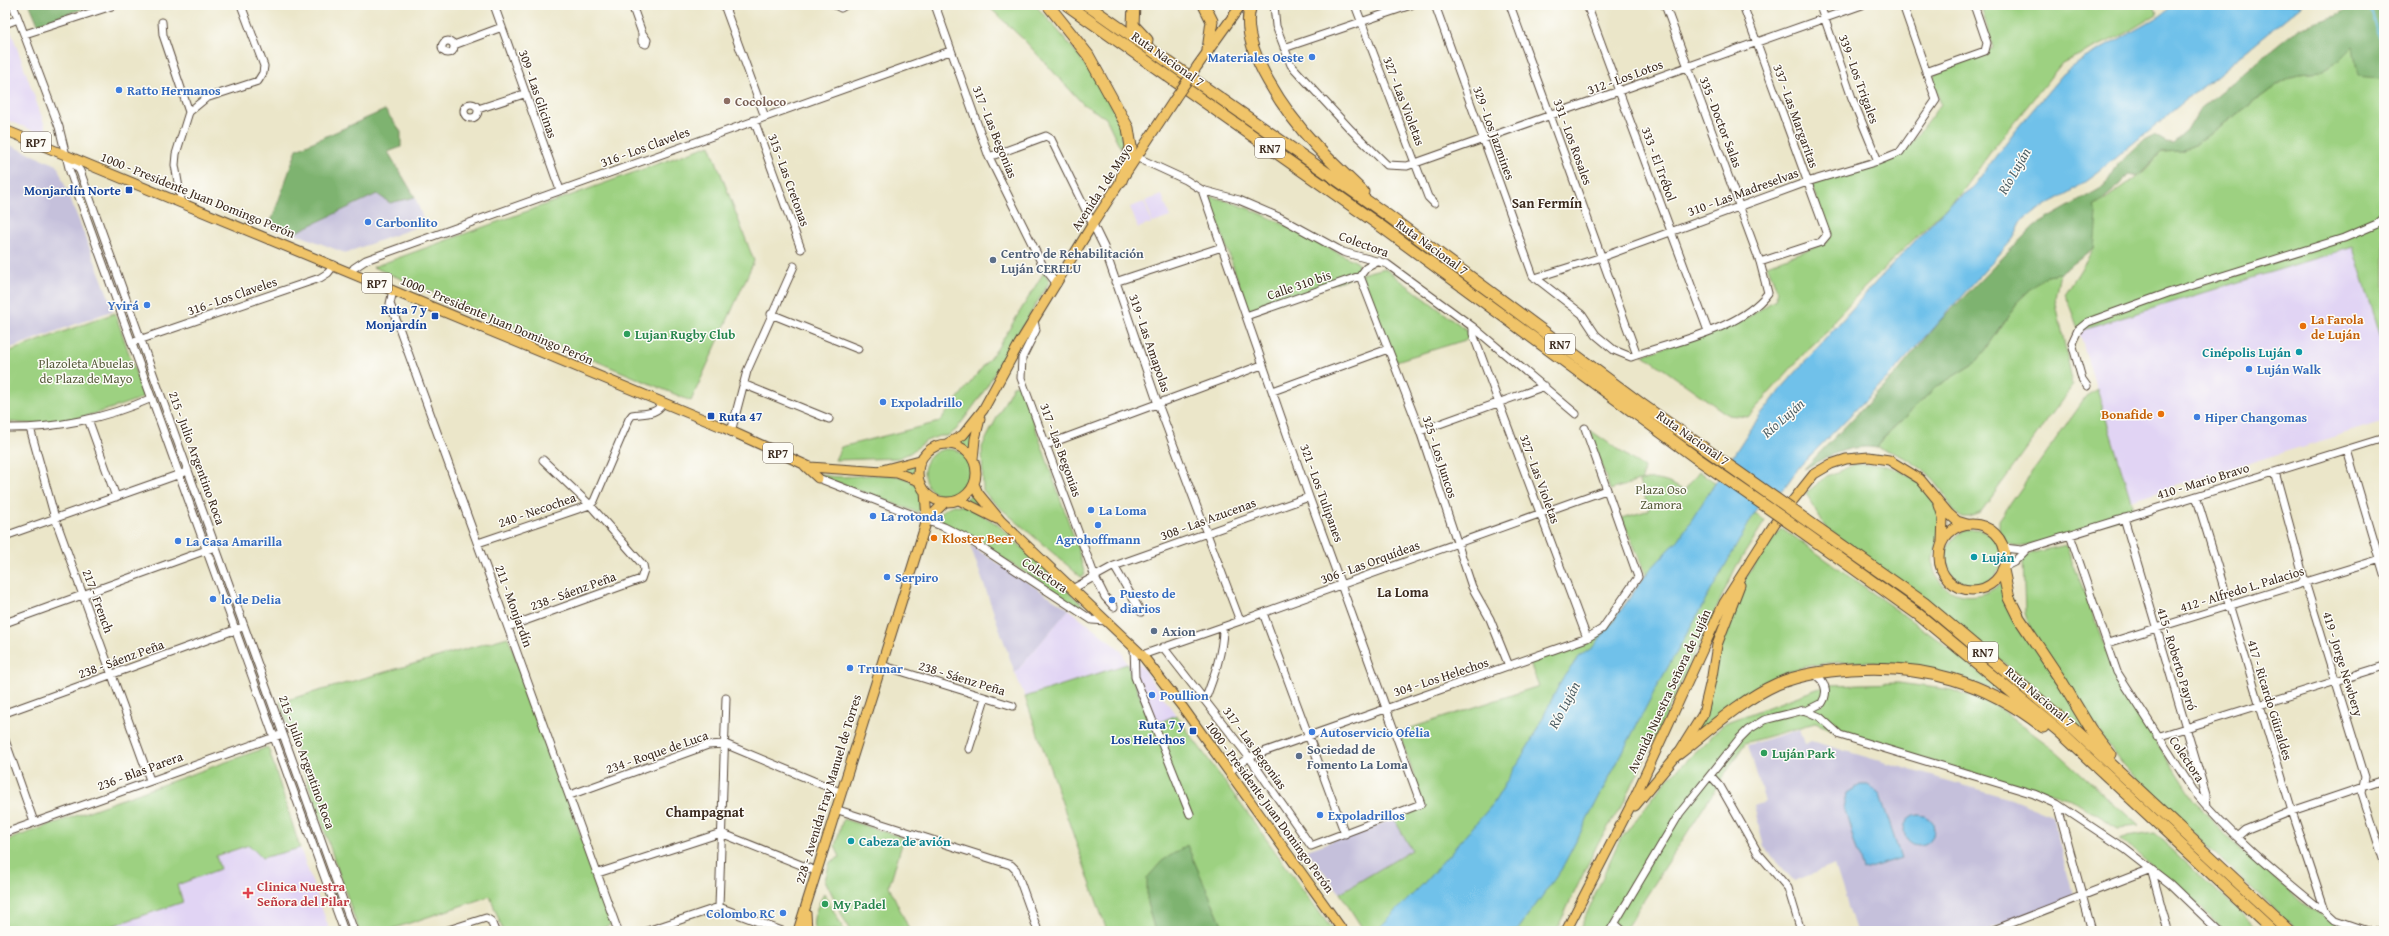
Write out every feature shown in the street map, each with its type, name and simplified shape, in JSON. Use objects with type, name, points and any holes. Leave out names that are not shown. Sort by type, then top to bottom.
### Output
[{"type":"highway","points":[[1048,5],[1088,55],[1128,128],[1131,147],[1121,181]]},
{"type":"highway","name":"Ruta Nacional 7","points":[[1067,5],[1382,227],[1695,457],[1924,603],[2068,724],[2290,931]]},
{"type":"highway","name":"Ruta Nacional 7","points":[[1087,5],[1387,215],[1641,404],[1701,446],[1919,615],[2060,732],[2273,931]]},
{"type":"highway","points":[[1134,5],[1133,25],[1162,57]]},
{"type":"highway","points":[[1204,5],[1212,21],[1208,50]]},
{"type":"highway","points":[[1251,5],[1248,26],[1253,46],[1264,71],[1283,104],[1318,148],[1387,215]]},
{"type":"highway","points":[[2003,569],[2010,598],[2019,618],[2062,682],[2091,730],[2149,798]]},
{"type":"highway","points":[[1678,754],[1721,721],[1762,693],[1790,679],[1813,674],[1866,668],[1894,668],[1926,672],[1986,691],[2011,704],[2036,721],[2117,784]]},
{"type":"main road","name":"Avenida 1 de Mayo","points":[[948,443],[963,436],[983,410],[1034,321],[1092,225],[1198,64],[1242,5]]},
{"type":"main road","name":"1000 - Presidente Juan Domingo Perón","points":[[5,130],[351,272],[732,432],[800,463],[820,469],[897,473],[919,481]]},
{"type":"main road","name":"Avenida 1 de Mayo","points":[[974,459],[976,430],[983,410]]},
{"type":"main road","points":[[920,460],[918,474],[919,481],[925,492],[938,501],[945,502],[959,500],[970,492],[974,484],[976,467],[974,459],[963,448],[948,443]]},
{"type":"main road","name":"RP7","points":[[875,472],[920,460],[935,446],[948,443]]},
{"type":"main road","name":"Avenida Nuestra Señora de Luján","points":[[1566,931],[1658,748],[1724,603],[1749,562],[1805,484],[1814,474],[1838,461],[1869,457],[1888,460],[1916,476],[1954,518],[1967,524]]},
{"type":"main road","points":[[800,463],[818,478]]},
{"type":"main road","points":[[974,484],[978,493],[1001,521]]},
{"type":"main road","name":"228 - Avenida Fray Manuel de Torres","points":[[798,931],[840,792],[927,520],[925,492]]},
{"type":"main road","name":"Avenida Nuestra Señora de Luján","points":[[1934,495],[1943,518],[1941,545]]},
{"type":"main road","points":[[959,500],[1001,521]]},
{"type":"main road","name":"228 - Avenida Fray Manuel de Torres","points":[[927,520],[945,502]]},
{"type":"main road","name":"1000 - Presidente Juan Domingo Perón","points":[[1001,521],[1074,588],[1142,654],[1343,931]]},
{"type":"main road","points":[[1967,524],[1978,525],[1989,529],[2000,539],[2004,548],[2003,569],[1993,583],[1987,587],[1971,590],[1960,588],[1949,582],[1941,568],[1939,556],[1941,545],[1953,530],[1967,524]]},
{"type":"main road","name":"Avenida Nuestra Señora de Luján","points":[[1617,832],[1644,794],[1678,754],[1706,707],[1717,645],[1749,562]]},
{"type":"main road","name":"228 - Avenida Fray Manuel de Torres","points":[[806,905],[807,931]]},
{"type":"street","name":"215 - Julio Argentino Roca","points":[[13,5],[59,127],[70,172],[237,629],[344,931]]},
{"type":"street","points":[[25,34],[115,5]]},
{"type":"street","points":[[180,203],[181,199],[176,165],[176,154],[189,112],[206,98],[258,80],[264,73],[264,66],[241,5]]},
{"type":"street","name":"309 - Las Glicinas","points":[[494,5],[524,94],[560,190]]},
{"type":"street","points":[[632,5],[642,33]]},
{"type":"street","name":"315 - Las Cretonas","points":[[724,5],[765,117]]},
{"type":"street","points":[[835,5],[841,8],[846,5]]},
{"type":"street","name":"317 - Las Begonias","points":[[935,5],[950,51],[989,157],[1043,266],[1056,284]]},
{"type":"street","points":[[1274,5],[1276,26],[1284,48],[1411,5]]},
{"type":"street","name":"327 - Las Violetas","points":[[1355,5],[1428,197],[1434,203]]},
{"type":"street","name":"329 - Los Jazmines","points":[[1435,5],[1534,278]]},
{"type":"street","name":"331 - Los Rosales","points":[[1510,5],[1637,355]]},
{"type":"street","name":"333 - El Trébol","points":[[1587,5],[1708,331]]},
{"type":"street","name":"335 - Doctor Salas","points":[[1665,5],[1740,205],[1760,262],[1768,293],[1761,302],[1745,315],[1708,331]]},
{"type":"street","name":"337 - Las Margaritas","points":[[1743,5],[1827,235],[1821,242],[1760,262]]},
{"type":"street","name":"339 - Los Trigales","points":[[1820,5],[1852,98],[1878,161]]},
{"type":"street","name":"312 - Los Lotos","points":[[1284,48],[1295,71],[1387,165],[1395,167],[1415,163],[1483,140],[1862,5]]},
{"type":"street","points":[[1903,5],[1926,72],[1985,51],[1987,43],[1975,5]]},
{"type":"street","points":[[5,24],[18,19]]},
{"type":"street","points":[[162,22],[163,35],[189,112]]},
{"type":"street","points":[[454,45],[502,27]]},
{"type":"street","name":"316 - Los Claveles","points":[[351,272],[362,262],[754,120],[950,51]]},
{"type":"street","name":"310 - Las Madreselvas","points":[[1534,278],[1602,257],[1740,205],[1807,182],[1878,161],[1900,152],[1936,100],[1926,72]]},
{"type":"street","points":[[478,109],[524,94]]},
{"type":"street","name":"315 - Las Cretonas","points":[[754,120],[801,249]]},
{"type":"street","name":"319 - Las Amapolas","points":[[989,157],[1046,136],[1051,139],[1104,247],[1158,404],[1205,532],[1240,621]]},
{"type":"street","name":"215 - Julio Argentino Roca","points":[[66,155],[80,171],[354,931]]},
{"type":"street","name":"Colectora","points":[[1136,157],[1186,180],[1202,190],[1253,206],[1306,231],[1343,252],[1379,261],[1392,267],[1473,327],[1545,386],[1576,414]]},
{"type":"street","name":"321 - Los Tulipanes","points":[[1202,190],[1309,497],[1387,707],[1421,804],[1345,834]]},
{"type":"street","points":[[2087,386],[2082,379],[2072,342],[2084,324],[2168,294],[2344,238],[2377,224],[2384,218]]},
{"type":"street","points":[[1115,282],[1222,247]]},
{"type":"street","points":[[1360,276],[1366,268],[1379,261]]},
{"type":"street","name":"316 - Los Claveles","points":[[133,342],[320,278],[328,273],[334,265]]},
{"type":"street","points":[[732,432],[743,384],[771,314],[794,266]]},
{"type":"street","name":"Calle 310 bis","points":[[1246,316],[1360,276]]},
{"type":"street","name":"325 - Los Juncos","points":[[1360,276],[1420,431],[1456,544],[1472,587],[1490,619],[1509,666]]},
{"type":"street","points":[[1534,278],[1582,314],[1596,335],[1614,350],[1626,356],[1637,355],[1708,331]]},
{"type":"street","name":"211 - Monjardín","points":[[393,290],[390,304],[570,795],[618,931]]},
{"type":"street","points":[[771,314],[858,349]]},
{"type":"street","name":"317 - Las Begonias","points":[[1034,321],[1036,330],[1022,358],[1020,370],[1095,577],[1105,597],[1114,607]]},
{"type":"street","name":"327 - Las Violetas","points":[[1473,327],[1473,334],[1587,638]]},
{"type":"street","points":[[1273,391],[1388,349]]},
{"type":"street","points":[[1046,444],[1262,365]]},
{"type":"street","points":[[743,384],[829,419]]},
{"type":"street","points":[[1420,431],[1545,386]]},
{"type":"street","points":[[5,428],[30,428],[88,419],[127,408],[152,398]]},
{"type":"street","name":"240 - Necochea","points":[[478,543],[590,505],[594,502],[629,419],[632,415],[653,413],[659,410],[663,403]]},
{"type":"street","points":[[88,419],[116,497]]},
{"type":"street","name":"217 - French","points":[[30,428],[55,518],[84,596],[111,676],[150,780]]},
{"type":"street","points":[[1585,428],[1606,490]]},
{"type":"street","name":"410 - Mario Bravo","points":[[2004,548],[2015,550],[2028,548],[2384,438]]},
{"type":"street","points":[[2347,450],[2382,559],[2384,575]]},
{"type":"street","points":[[543,460],[590,505]]},
{"type":"street","points":[[5,536],[189,472]]},
{"type":"street","name":"419 - Jorge Newbery","points":[[2275,472],[2335,681],[2366,778],[2362,793],[2384,862]]},
{"type":"street","name":"Colectora","points":[[818,478],[927,520],[968,539],[1092,620],[1107,621]]},
{"type":"street","name":"306 - Las Orquídeas","points":[[1142,654],[1223,628],[1606,490]]},
{"type":"street","name":"304 - Los Helechos","points":[[1229,772],[1249,757],[1387,707],[1587,638],[1602,629],[1638,581],[1638,577],[1606,490]]},
{"type":"street","name":"417 - Ricardo Güiraldes","points":[[2196,496],[2292,811],[2325,910]]},
{"type":"street","name":"308 - Las Azucenas","points":[[1074,588],[1114,566],[1205,532],[1309,497]]},
{"type":"street","name":"238 - Sáenz Peña","points":[[508,627],[640,579],[643,575],[643,565],[590,505]]},
{"type":"street","name":"415 - Roberto Payró","points":[[2124,518],[2155,628],[2206,795],[2207,807]]},
{"type":"street","name":"Colectora","points":[[2070,534],[2108,643],[2116,672],[2187,782],[2207,807],[2237,837],[2318,907],[2325,910],[2336,920],[2368,931]]},
{"type":"street","points":[[5,623],[84,596],[216,546]]},
{"type":"street","name":"410 - Mario Bravo","points":[[2003,569],[2014,562],[2028,548]]},
{"type":"street","name":"412 - Alfredo L. Palacios","points":[[2108,643],[2382,559]]},
{"type":"street","points":[[1114,566],[1141,612]]},
{"type":"street","points":[[1263,613],[1345,834]]},
{"type":"street","name":"238 - Sáenz Peña","points":[[5,714],[244,626]]},
{"type":"street","points":[[1205,700],[1214,678],[1223,638],[1223,628]]},
{"type":"street","points":[[1134,647],[1135,677],[1190,814]]},
{"type":"street","name":"317 - Las Begonias","points":[[1163,647],[1249,757],[1311,846],[1345,834]]},
{"type":"street","name":"238 - Sáenz Peña","points":[[881,665],[1014,706]]},
{"type":"street","points":[[2157,737],[2384,666]]},
{"type":"street","points":[[1610,931],[1680,813],[1739,739],[1764,720],[1793,712],[1806,711],[1822,703],[1825,695],[1824,684],[1819,676],[1813,674]]},
{"type":"street","points":[[719,907],[726,698]]},
{"type":"street","points":[[969,749],[985,698]]},
{"type":"street","points":[[1806,711],[1820,718],[1840,735],[2034,794],[2057,804],[2151,869],[2219,931]]},
{"type":"street","name":"236 - Blas Parera","points":[[5,833],[150,780],[284,734]]},
{"type":"street","points":[[5,740],[34,822]]},
{"type":"street","name":"234 - Roque de Luca","points":[[570,795],[708,745],[725,744],[840,792]]},
{"type":"street","points":[[1711,776],[1720,786],[1758,853],[1788,888],[1801,931]]},
{"type":"street","points":[[2237,837],[2245,830],[2292,811],[2384,780]]},
{"type":"street","points":[[2057,804],[2092,931]]},
{"type":"street","points":[[835,809],[1011,865],[1016,870],[1038,931]]},
{"type":"street","points":[[598,873],[721,834],[816,871]]},
{"type":"street","points":[[1993,931],[2151,869]]},
{"type":"street","points":[[2151,869],[2168,931]]},
{"type":"street","points":[[647,931],[719,907],[782,931]]},
{"type":"street","points":[[445,931],[479,918],[486,918],[491,922],[495,931]]},
{"type":"street","points":[[1615,924],[1623,931]]},
{"type":"street","points":[[2377,931],[2384,930]]},
{"type":"shaded area","points":[[11,31],[49,137],[5,119],[5,33]]},
{"type":"shaded area","points":[[5,143],[57,165],[114,310],[5,350]]},
{"type":"shaded area","points":[[377,194],[390,203],[415,197],[425,224],[345,253],[294,233]]},
{"type":"shaded area","points":[[1162,195],[1170,217],[1153,223],[1145,201]]},
{"type":"shaded area","points":[[1144,202],[1152,223],[1138,228],[1130,207]]},
{"type":"shaded area","points":[[2353,247],[2384,347],[2384,421],[2130,500],[2079,331]]},
{"type":"shaded area","points":[[970,545],[1069,609],[1015,673]]},
{"type":"shaded area","points":[[1069,609],[1121,650],[1127,664],[1025,697],[1015,673]]},
{"type":"shaded area","points":[[1137,660],[1176,715],[1152,726],[1127,664]]},
{"type":"shaded area","points":[[1800,729],[1805,744],[1811,741],[2011,799],[2052,816],[2074,898],[1984,931],[1856,931],[1835,865],[1794,881],[1764,847],[1754,806],[1765,802],[1748,745]]},
{"type":"shaded area","points":[[1394,819],[1412,850],[1340,893],[1307,850]]},
{"type":"shaded area","name":"Clinica Nuestra Señora del Pilar","points":[[249,845],[262,858],[300,848],[330,931],[97,931],[183,902],[177,885],[220,869],[215,857]]},
{"type":"green space","points":[[30,5],[94,5],[38,24]]},
{"type":"green space","points":[[987,5],[1035,5],[1058,30],[1082,60],[1104,92],[1119,122],[1124,146],[1120,147],[1106,118],[1083,104],[1025,41]]},
{"type":"green space","points":[[1985,5],[2154,5],[2157,14],[2124,34],[2062,63],[1992,150],[1963,191],[1863,289],[1834,320],[1831,328],[1807,350],[1748,417],[1728,415],[1644,355],[1747,318],[1775,300],[1778,291],[1767,265],[1826,243],[1830,236],[1811,184],[1879,164],[1910,145],[1941,104],[1932,78],[1936,73],[1993,48],[1982,10]]},
{"type":"green space","points":[[2351,5],[2384,5],[2384,83],[2378,78],[2358,76],[2353,47],[2340,60],[2322,71],[2299,73],[2277,85],[2196,144],[2182,151],[2161,152],[2139,176],[2128,174],[2121,184],[2094,207],[2097,214],[2094,249],[2060,273],[2046,275],[2019,300],[1978,361],[1936,387],[1884,437],[1877,448],[1857,447],[1848,449],[1804,469],[1896,374],[1937,324],[2034,226],[2105,186],[2117,165],[2144,140],[2154,135],[2166,142],[2173,143],[2187,131],[2200,109],[2299,28],[2336,16]]},
{"type":"green space","points":[[2353,46],[2384,83],[2384,347],[2353,247],[2079,331],[2065,294],[2094,249],[2094,207],[2144,172],[2161,152],[2182,151],[2196,144],[2277,85],[2299,73],[2322,71],[2340,60]]},
{"type":"green space","points":[[385,110],[401,132],[401,147],[388,152],[415,197],[390,203],[377,194],[294,233],[271,222],[297,149]]},
{"type":"green space","name":"Lujan Rugby Club","points":[[710,145],[754,261],[691,401],[373,267]]},
{"type":"green space","points":[[1209,196],[1248,208],[1267,216],[1357,262],[1361,274],[1249,313]]},
{"type":"green space","points":[[1384,268],[1468,331],[1472,338],[1396,361],[1361,274]]},
{"type":"green space","points":[[1044,272],[1050,281],[981,396],[956,430],[947,436],[939,436],[926,441],[910,453],[898,458],[835,460],[841,447],[939,422],[997,349]]},
{"type":"green space","points":[[2060,273],[2055,298],[2073,385],[1980,513],[1969,517],[1962,517],[1955,512],[1943,491],[1927,473],[1904,457],[1877,448],[1884,437],[1936,387],[1978,361],[2019,300],[2046,275]]},
{"type":"green space","name":"Plazoleta Abuelas de Plaza de Mayo","points":[[115,313],[144,397],[93,414],[58,422],[23,423],[5,421],[5,353]]},
{"type":"green space","points":[[1020,384],[1078,549],[1085,575],[1081,577],[990,499],[983,490],[982,447],[1013,386]]},
{"type":"green space","points":[[2097,389],[2135,514],[2028,546],[2015,547],[2006,544],[1999,531],[1999,520],[2086,396]]},
{"type":"green space","points":[[978,420],[970,451],[959,443],[968,436]]},
{"type":"green space","points":[[1590,430],[1644,468],[1642,480],[1610,490]]},
{"type":"green space","points":[[948,449],[957,451],[965,456],[970,464],[972,473],[970,482],[965,490],[957,495],[948,497],[939,495],[931,490],[926,482],[924,473],[926,464],[931,456],[939,451]]},
{"type":"green space","points":[[1856,464],[1885,466],[1898,470],[1916,480],[1930,494],[1935,503],[1940,522],[1939,534],[1933,558],[1934,570],[1939,580],[1954,593],[1964,595],[1984,593],[1994,589],[2002,582],[2096,743],[2006,664],[1825,527],[1806,493],[1827,476]]},
{"type":"green space","points":[[917,465],[914,471],[916,475],[882,470]]},
{"type":"green space","name":"Plaza Oso Zamora","points":[[1699,471],[1726,490],[1407,931],[1364,931],[1340,893],[1412,850],[1394,819],[1424,806],[1399,732],[1539,686],[1529,661],[1585,644],[1598,637],[1648,579],[1622,518],[1650,510],[1639,482],[1645,480],[1662,481],[1674,485],[1684,491]]},
{"type":"green space","points":[[820,474],[845,477],[872,475],[898,476],[910,480],[919,488],[921,507],[918,512],[914,511],[817,475]]},
{"type":"green space","points":[[973,493],[994,515],[966,499]]},
{"type":"green space","points":[[953,505],[967,506],[997,524],[1093,615],[1090,616],[976,540],[947,526],[940,518],[940,515],[944,510]]},
{"type":"green space","points":[[1753,511],[1765,521],[1736,567],[1623,804],[1598,843],[1556,931],[1485,931]]},
{"type":"green space","points":[[1782,528],[1955,652],[2009,697],[1983,686],[1955,677],[1894,664],[1863,662],[1832,663],[1803,667],[1766,681],[1693,737],[1716,653],[1730,611],[1749,572]]},
{"type":"green space","points":[[1969,529],[1979,529],[1994,537],[2000,546],[2002,557],[2000,568],[1994,577],[1979,585],[1969,585],[1958,580],[1951,573],[1946,562],[1946,552],[1951,541],[1958,534]]},
{"type":"green space","points":[[2066,545],[2121,686],[2193,799],[2223,833],[2306,905],[2349,931],[2298,931],[2174,816],[2121,762],[2081,707],[2031,631],[2025,612],[2023,561],[2028,554]]},
{"type":"green space","points":[[508,637],[613,924],[595,931],[503,931],[490,896],[386,931],[359,931],[280,702]]},
{"type":"green space","points":[[1127,664],[1152,726],[1176,715],[1333,931],[1225,931],[1187,846],[1147,903],[1155,931],[1107,931],[1025,697]]},
{"type":"green space","points":[[1898,683],[1953,690],[1993,704],[2055,750],[2139,826],[2118,828],[2067,797],[1961,770],[1855,738],[1815,723],[1745,743],[1624,931],[1579,931],[1618,843],[1664,783],[1725,723],[1828,685]]},
{"type":"green space","points":[[268,747],[300,848],[262,858],[249,845],[216,856],[220,869],[177,885],[183,902],[97,931],[5,931],[5,841]]},
{"type":"green space","points":[[843,819],[904,838],[889,886],[910,931],[850,931],[825,880],[830,862],[840,857],[835,846]]},
{"type":"green space","points":[[2154,833],[2260,931],[2228,931],[2119,838]]},
{"type":"green space","points":[[1187,845],[1225,931],[1155,931],[1147,903],[1147,878],[1162,861]]},
{"type":"green space","name":"My Padel","points":[[824,893],[844,930],[815,931],[814,917]]},
{"type":"water","name":"Río Luján","points":[[2174,5],[2302,5],[2098,172],[2072,191],[2037,210],[2021,222],[2013,239],[1897,368],[1800,466],[1784,488],[1757,509],[1654,692],[1561,870],[1517,931],[1376,931],[1424,883],[1493,804],[1530,743],[1562,679],[1579,657],[1593,647],[1648,572],[1679,539],[1751,428],[1781,389],[1876,282],[1951,203],[1972,188],[2014,132],[2063,74],[2085,58],[2155,19]]},
{"type":"water","points":[[1860,785],[1868,785],[1880,795],[1901,858],[1863,870],[1844,808],[1847,793]]},
{"type":"water","points":[[1919,815],[1930,819],[1934,830],[1930,841],[1919,845],[1908,841],[1904,830],[1908,819]]},
{"type":"waterway","points":[[2369,5],[2384,50]]},
{"type":"place","name":"Materiales Oeste","points":[[1312,57]]},
{"type":"place","name":"Ratto Hermanos","points":[[119,90]]},
{"type":"place","name":"Cocoloco","points":[[727,101]]},
{"type":"place","name":"Monjardín Norte","points":[[129,190]]},
{"type":"place","name":"Carbonlito","points":[[368,222]]},
{"type":"place","name":"Centro de Rehabilitación Luján CERELU","points":[[993,260]]},
{"type":"place","name":"Yvirá","points":[[147,305]]},
{"type":"place","name":"Ruta 7 y Monjardín","points":[[435,316]]},
{"type":"place","name":"La Farola de Luján","points":[[2303,326]]},
{"type":"place","name":"Lujan Rugby Club","points":[[627,334]]},
{"type":"place","name":"Cinépolis Luján","points":[[2299,352]]},
{"type":"place","name":"Luján Walk","points":[[2249,369]]},
{"type":"place","name":"Expoladrillo","points":[[883,402]]},
{"type":"place","name":"Bonafide","points":[[2161,414]]},
{"type":"place","name":"Ruta 47","points":[[711,416]]},
{"type":"place","name":"Hiper Changomas","points":[[2197,417]]},
{"type":"place","name":"La Loma","points":[[1091,510]]},
{"type":"place","name":"La rotonda","points":[[873,516]]},
{"type":"place","name":"Agrohoffmann","points":[[1098,525]]},
{"type":"place","name":"Kloster Beer","points":[[934,538]]},
{"type":"place","name":"La Casa Amarilla","points":[[178,541]]},
{"type":"place","name":"Luján","points":[[1974,557]]},
{"type":"place","name":"Serpiro","points":[[887,577]]},
{"type":"place","name":"lo de Delia","points":[[213,599]]},
{"type":"place","name":"Puesto de diarios","points":[[1112,600]]},
{"type":"place","name":"Axion","points":[[1154,631]]},
{"type":"place","name":"Trumar","points":[[850,668]]},
{"type":"place","name":"Poullion","points":[[1152,695]]},
{"type":"place","name":"Ruta 7 y Los Helechos","points":[[1193,731]]},
{"type":"place","name":"Autoservicio Ofelia","points":[[1312,732]]},
{"type":"place","name":"Luján Park","points":[[1764,753]]},
{"type":"place","name":"Sociedad de Fomento La Loma","points":[[1299,756]]},
{"type":"place","name":"Expoladrillos","points":[[1320,815]]},
{"type":"place","name":"Cabeza de avión","points":[[851,841]]},
{"type":"place","name":"Clinica Nuestra Señora del Pilar","points":[[248,893]]},
{"type":"place","name":"My Padel","points":[[825,904]]},
{"type":"place","name":"Colombo RC","points":[[783,913]]},
{"type":"district","name":"San Fermín","points":[[1547,203]]},
{"type":"district","name":"La Loma","points":[[1403,592]]},
{"type":"district","name":"Champagnat","points":[[705,812]]}]
